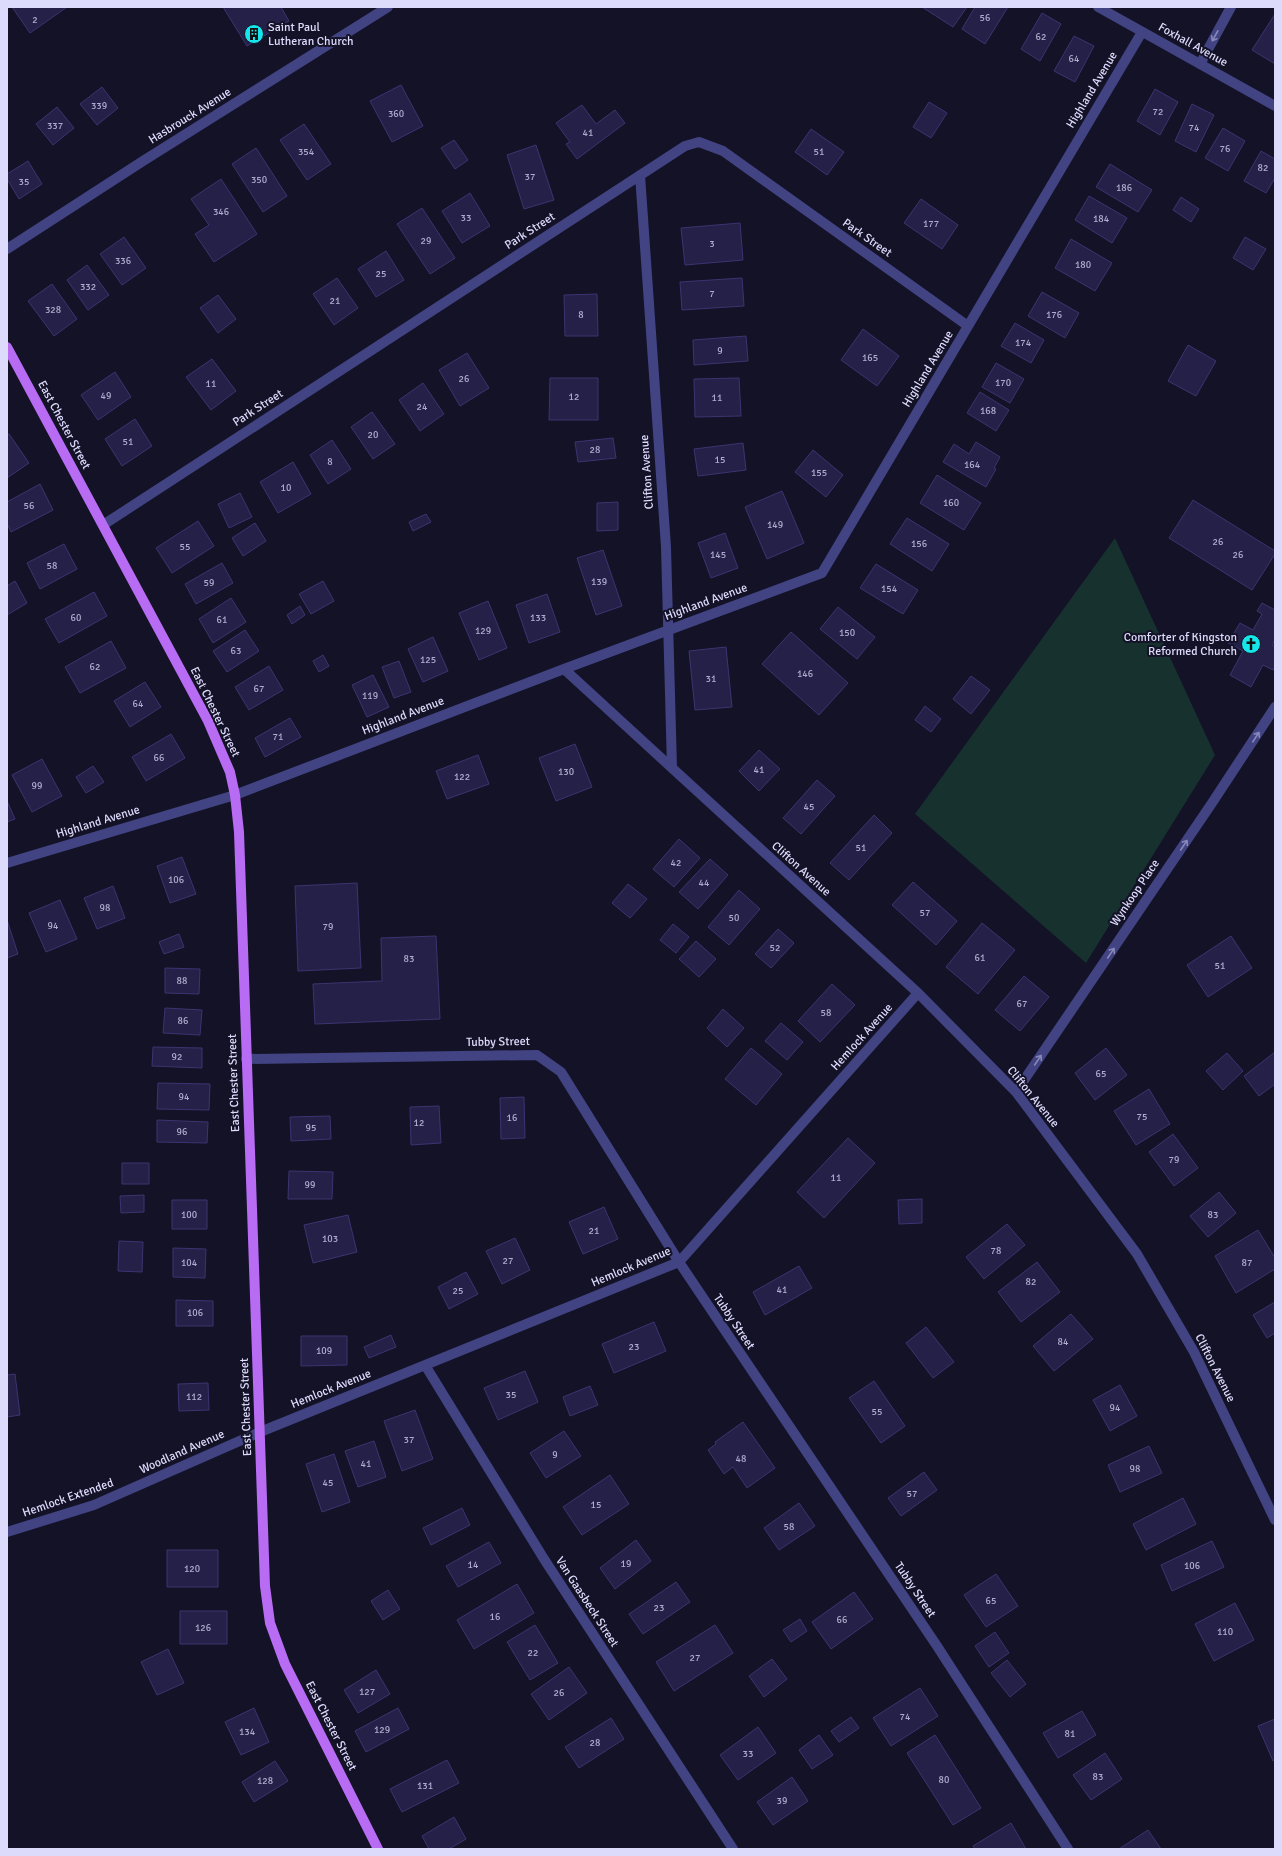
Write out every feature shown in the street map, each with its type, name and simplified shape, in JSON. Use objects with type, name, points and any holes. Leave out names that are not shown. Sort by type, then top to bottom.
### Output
[{"type":"main road","name":"East Chester Street","points":[[7,347],[208,721],[230,772],[235,795],[239,832],[265,1586],[270,1623],[285,1664],[378,1849]]},
{"type":"street","name":"Hasbrouck Avenue","points":[[7,249],[143,161],[388,7]]},
{"type":"street","name":"Foxhall Avenue","points":[[1098,7],[1275,106]]},
{"type":"street","points":[[1200,64],[1231,7]]},
{"type":"street","name":"Highland Avenue","points":[[7,863],[235,795],[564,669],[822,573],[1142,32]]},
{"type":"street","name":"Park Street","points":[[103,525],[685,146],[699,142],[722,151],[968,326]]},
{"type":"street","name":"Clifton Avenue","points":[[640,175],[666,547],[672,768]]},
{"type":"street","name":"Clifton Avenue","points":[[564,669],[918,993],[1016,1092],[1137,1254],[1194,1352],[1275,1520]]},
{"type":"street","name":"Wynkoop Place","points":[[1016,1092],[1212,803],[1275,707]]},
{"type":"street","name":"Hemlock Avenue","points":[[260,1432],[679,1262],[918,993]]},
{"type":"street","name":"Tubby Street","points":[[246,1059],[537,1055],[561,1072],[679,1262],[937,1646],[1068,1849]]},
{"type":"street","name":"Van Gaasbeck Street","points":[[425,1365],[544,1560],[733,1849]]},
{"type":"street","name":"Woodland Avenue","points":[[137,1487],[260,1432]]},
{"type":"street","name":"Hemlock Extended","points":[[7,1532],[94,1505],[137,1487]]},
{"type":"green space","points":[[1115,538],[1215,755],[1086,963],[915,814]]},
{"type":"building","points":[[12,7],[67,7],[30,33]]},
{"type":"building","name":"Saint Paul Lutheran Church","points":[[223,7],[281,7],[289,21],[247,46]]},
{"type":"building","points":[[922,7],[967,7],[953,27]]},
{"type":"building","points":[[975,7],[1008,7],[985,44],[962,29]]},
{"type":"building","points":[[1042,13],[1061,24],[1040,61],[1021,49]]},
{"type":"building","points":[[1275,14],[1275,64],[1252,50]]},
{"type":"building","points":[[1074,36],[1094,46],[1075,82],[1054,71]]},
{"type":"building","points":[[401,85],[423,126],[392,142],[370,101]]},
{"type":"building","points":[[102,87],[118,108],[97,125],[80,104]]},
{"type":"building","points":[[1155,89],[1178,102],[1160,135],[1137,121]]},
{"type":"building","points":[[929,102],[947,113],[931,138],[913,127]]},
{"type":"building","points":[[1192,104],[1214,115],[1196,152],[1175,141]]},
{"type":"building","points":[[582,105],[596,124],[615,110],[625,123],[577,159],[566,144],[570,142],[556,123]]},
{"type":"building","points":[[57,107],[74,128],[53,145],[36,124]]},
{"type":"building","points":[[304,124],[331,164],[307,180],[280,140]]},
{"type":"building","points":[[1223,128],[1245,141],[1228,171],[1205,158]]},
{"type":"building","points":[[811,129],[844,152],[827,175],[795,152]]},
{"type":"building","points":[[454,140],[468,160],[455,169],[441,148]]},
{"type":"building","points":[[536,145],[554,200],[524,209],[507,155]]},
{"type":"building","points":[[256,148],[287,196],[263,212],[232,164]]},
{"type":"building","points":[[1261,151],[1275,159],[1275,178],[1266,193],[1244,181]]},
{"type":"building","points":[[28,161],[42,184],[19,199],[7,179],[7,174]]},
{"type":"building","points":[[1110,164],[1152,190],[1138,212],[1096,187]]},
{"type":"building","points":[[221,179],[257,234],[214,262],[195,234],[209,225],[191,199]]},
{"type":"building","points":[[470,193],[490,226],[462,243],[442,211]]},
{"type":"building","points":[[1089,196],[1127,218],[1112,243],[1075,220]]},
{"type":"building","points":[[1181,197],[1199,209],[1191,222],[1173,210]]},
{"type":"building","points":[[921,199],[958,225],[942,249],[904,223]]},
{"type":"building","points":[[422,208],[455,258],[430,274],[397,224]]},
{"type":"building","points":[[740,223],[743,260],[685,265],[681,228]]},
{"type":"building","points":[[124,237],[146,268],[122,285],[100,254]]},
{"type":"building","points":[[1245,237],[1266,249],[1253,270],[1233,258]]},
{"type":"building","points":[[1071,239],[1112,263],[1095,291],[1055,268]]},
{"type":"building","points":[[386,251],[404,280],[376,297],[358,269]]},
{"type":"building","points":[[87,265],[109,295],[88,310],[67,280]]},
{"type":"building","points":[[337,278],[358,308],[334,325],[313,294]]},
{"type":"building","points":[[742,278],[744,306],[682,310],[680,282]]},
{"type":"building","points":[[52,284],[77,319],[54,336],[28,301]]},
{"type":"building","points":[[1042,292],[1079,313],[1065,338],[1028,316]]},
{"type":"building","points":[[597,294],[598,336],[565,336],[564,295]]},
{"type":"building","points":[[218,295],[236,319],[218,333],[200,308]]},
{"type":"building","points":[[1015,323],[1044,340],[1031,363],[1001,346]]},
{"type":"building","points":[[863,329],[899,356],[877,386],[841,360]]},
{"type":"building","points":[[746,336],[748,361],[694,365],[693,340]]},
{"type":"building","points":[[1188,345],[1216,361],[1196,396],[1168,381]]},
{"type":"building","points":[[467,353],[489,388],[460,406],[439,370]]},
{"type":"building","points":[[212,359],[236,391],[211,410],[186,377]]},
{"type":"building","points":[[996,363],[1024,379],[1010,403],[982,387]]},
{"type":"building","points":[[115,372],[131,397],[98,420],[81,395]]},
{"type":"building","points":[[550,378],[598,378],[598,420],[549,420]]},
{"type":"building","points":[[739,378],[741,416],[695,417],[694,379]]},
{"type":"building","points":[[423,383],[444,414],[420,431],[399,400]]},
{"type":"building","points":[[980,392],[1009,410],[996,431],[967,413]]},
{"type":"building","points":[[372,412],[395,444],[373,459],[351,427]]},
{"type":"building","points":[[135,419],[152,446],[122,466],[105,439]]},
{"type":"building","points":[[9,434],[29,463],[7,478],[7,435]]},
{"type":"building","points":[[613,438],[616,458],[578,462],[575,442]]},
{"type":"building","points":[[332,440],[351,469],[328,484],[310,455]]},
{"type":"building","points":[[976,442],[1000,457],[994,468],[996,469],[986,487],[943,462],[954,444],[969,454]]},
{"type":"building","points":[[743,443],[746,470],[698,476],[694,449]]},
{"type":"building","points":[[813,450],[843,475],[826,497],[795,472]]},
{"type":"building","points":[[293,462],[311,494],[278,513],[260,482]]},
{"type":"building","points":[[937,475],[981,503],[964,530],[920,503]]},
{"type":"building","points":[[40,484],[53,510],[11,532],[7,523],[7,502]]},
{"type":"building","points":[[782,491],[804,543],[767,559],[745,507]]},
{"type":"building","points":[[240,493],[252,517],[229,528],[218,504]]},
{"type":"building","points":[[1193,500],[1275,551],[1275,554],[1252,590],[1169,538]]},
{"type":"building","points":[[618,502],[618,530],[597,531],[597,503]]},
{"type":"building","points":[[426,514],[431,522],[413,531],[409,522]]},
{"type":"building","points":[[907,518],[949,544],[932,571],[890,544]]},
{"type":"building","points":[[198,521],[214,546],[172,573],[156,548]]},
{"type":"building","points":[[255,523],[266,541],[243,556],[232,538]]},
{"type":"building","points":[[725,533],[738,568],[711,578],[698,543]]},
{"type":"building","points":[[64,544],[77,569],[40,589],[27,563]]},
{"type":"building","points":[[603,550],[622,606],[596,615],[577,558]]},
{"type":"building","points":[[222,563],[233,583],[196,604],[185,584]]},
{"type":"building","points":[[876,564],[918,590],[903,614],[860,588]]},
{"type":"building","points":[[15,581],[27,603],[7,615],[7,586]]},
{"type":"building","points":[[323,581],[334,601],[311,614],[299,594]]},
{"type":"building","points":[[94,592],[107,616],[59,643],[45,619]]},
{"type":"building","points":[[547,594],[560,632],[529,643],[516,605]]},
{"type":"building","points":[[231,598],[246,622],[213,643],[199,619]]},
{"type":"building","points":[[488,601],[507,648],[479,660],[459,613]]},
{"type":"building","name":"Comforter of Kingston Reformed Church","points":[[1262,603],[1275,610],[1275,640],[1272,645],[1275,647],[1275,666],[1273,670],[1263,665],[1251,687],[1230,675],[1243,651],[1228,643],[1240,623],[1253,630],[1262,614],[1257,611]]},
{"type":"building","points":[[300,606],[305,615],[292,624],[287,615]]},
{"type":"building","points":[[838,607],[875,637],[857,659],[820,629]]},
{"type":"building","points":[[245,630],[259,651],[227,672],[213,651]]},
{"type":"building","points":[[791,632],[848,683],[819,715],[762,664]]},
{"type":"building","points":[[433,637],[448,671],[423,682],[408,649]]},
{"type":"building","points":[[111,641],[126,668],[80,693],[65,667]]},
{"type":"building","points":[[726,647],[732,707],[695,710],[689,651]]},
{"type":"building","points":[[323,655],[329,666],[319,672],[313,661]]},
{"type":"building","points":[[399,661],[411,692],[394,698],[382,667]]},
{"type":"building","points":[[269,666],[283,690],[249,710],[235,687]]},
{"type":"building","points":[[373,675],[389,707],[367,717],[352,685]]},
{"type":"building","points":[[971,676],[990,690],[971,714],[953,699]]},
{"type":"building","points":[[145,682],[161,707],[130,727],[114,701]]},
{"type":"building","points":[[925,706],[941,719],[931,732],[915,720]]},
{"type":"building","points":[[290,718],[301,737],[265,757],[255,738]]},
{"type":"building","points":[[171,734],[185,758],[146,781],[132,757]]},
{"type":"building","points":[[575,744],[592,787],[556,801],[539,758]]},
{"type":"building","points":[[759,750],[780,769],[759,791],[739,771]]},
{"type":"building","points":[[478,755],[489,784],[447,799],[436,771]]},
{"type":"building","points":[[42,759],[62,796],[32,812],[12,775]]},
{"type":"building","points":[[93,766],[104,782],[86,793],[76,777]]},
{"type":"building","points":[[817,780],[835,796],[801,834],[783,818]]},
{"type":"building","points":[[7,801],[15,819],[7,822]]},
{"type":"building","points":[[874,815],[892,833],[849,880],[830,863]]},
{"type":"building","points":[[679,839],[700,858],[674,887],[653,869]]},
{"type":"building","points":[[182,857],[196,894],[170,903],[157,866]]},
{"type":"building","points":[[710,859],[728,875],[698,909],[679,892]]},
{"type":"building","points":[[913,882],[957,921],[936,945],[892,905]]},
{"type":"building","points":[[357,883],[361,968],[298,971],[295,886]]},
{"type":"building","points":[[628,884],[647,899],[630,918],[612,903]]},
{"type":"building","points":[[113,886],[125,918],[97,929],[84,898]]},
{"type":"building","points":[[739,890],[760,909],[729,945],[708,927]]},
{"type":"building","points":[[60,900],[77,939],[46,952],[29,913]]},
{"type":"building","points":[[7,920],[18,954],[7,958]]},
{"type":"building","points":[[982,923],[1015,950],[978,994],[946,967]]},
{"type":"building","points":[[673,924],[689,937],[676,953],[660,940]]},
{"type":"building","points":[[778,929],[794,943],[771,968],[755,954]]},
{"type":"building","points":[[179,934],[184,947],[164,954],[159,942]]},
{"type":"building","points":[[436,936],[440,1019],[315,1024],[313,984],[382,981],[381,938]]},
{"type":"building","points":[[1231,936],[1252,968],[1208,997],[1187,965]]},
{"type":"building","points":[[696,941],[716,959],[699,977],[679,959]]},
{"type":"building","points":[[165,968],[200,969],[199,994],[165,993]]},
{"type":"building","points":[[1024,976],[1049,997],[1020,1031],[995,1010]]},
{"type":"building","points":[[832,984],[855,1005],[820,1042],[798,1021]]},
{"type":"building","points":[[165,1008],[202,1010],[200,1035],[163,1033]]},
{"type":"building","points":[[723,1009],[744,1028],[727,1047],[707,1028]]},
{"type":"building","points":[[781,1023],[803,1042],[787,1060],[765,1041]]},
{"type":"building","points":[[153,1047],[202,1048],[202,1068],[152,1066]]},
{"type":"building","points":[[751,1048],[782,1074],[756,1105],[725,1079]]},
{"type":"building","points":[[1106,1048],[1127,1075],[1095,1100],[1075,1073]]},
{"type":"building","points":[[1275,1052],[1275,1084],[1259,1096],[1244,1076]]},
{"type":"building","points":[[1227,1053],[1243,1071],[1223,1090],[1206,1071]]},
{"type":"building","points":[[158,1083],[210,1084],[209,1110],[157,1109]]},
{"type":"building","points":[[1149,1089],[1170,1124],[1136,1145],[1114,1111]]},
{"type":"building","points":[[524,1097],[525,1138],[501,1139],[500,1098]]},
{"type":"building","points":[[439,1106],[441,1143],[411,1145],[410,1107]]},
{"type":"building","points":[[330,1116],[331,1139],[291,1141],[290,1117]]},
{"type":"building","points":[[157,1120],[208,1122],[207,1143],[157,1142]]},
{"type":"building","points":[[1173,1134],[1198,1168],[1174,1186],[1149,1152]]},
{"type":"building","points":[[848,1138],[875,1163],[824,1218],[797,1192]]},
{"type":"building","points":[[122,1163],[149,1163],[149,1184],[122,1184]]},
{"type":"building","points":[[289,1171],[333,1172],[332,1199],[288,1199]]},
{"type":"building","points":[[1219,1192],[1236,1213],[1208,1237],[1190,1216]]},
{"type":"building","points":[[144,1195],[144,1212],[121,1213],[120,1196]]},
{"type":"building","points":[[922,1199],[922,1223],[899,1224],[898,1200]]},
{"type":"building","points":[[172,1200],[207,1200],[207,1229],[172,1229]]},
{"type":"building","points":[[604,1207],[618,1239],[583,1254],[569,1222]]},
{"type":"building","points":[[348,1215],[357,1252],[313,1263],[304,1225]]},
{"type":"building","points":[[1007,1224],[1025,1245],[984,1279],[966,1257]]},
{"type":"building","points":[[1258,1230],[1275,1258],[1275,1269],[1236,1293],[1215,1256]]},
{"type":"building","points":[[515,1238],[530,1270],[502,1284],[486,1251]]},
{"type":"building","points":[[119,1241],[143,1242],[142,1272],[118,1271]]},
{"type":"building","points":[[173,1248],[206,1249],[205,1278],[173,1277]]},
{"type":"building","points":[[1037,1262],[1060,1292],[1021,1322],[998,1292]]},
{"type":"building","points":[[799,1266],[812,1288],[765,1315],[753,1292]]},
{"type":"building","points":[[466,1272],[478,1294],[449,1309],[438,1287]]},
{"type":"building","points":[[176,1300],[213,1301],[213,1326],[176,1326]]},
{"type":"building","points":[[1275,1302],[1275,1333],[1267,1338],[1253,1315]]},
{"type":"building","points":[[1071,1314],[1093,1339],[1054,1371],[1033,1346]]},
{"type":"building","points":[[654,1322],[666,1351],[614,1373],[602,1344]]},
{"type":"building","points":[[926,1327],[954,1362],[933,1378],[906,1343]]},
{"type":"building","points":[[391,1335],[396,1347],[369,1358],[364,1347]]},
{"type":"building","points":[[301,1336],[347,1336],[347,1365],[301,1366]]},
{"type":"building","points":[[525,1371],[538,1402],[498,1420],[484,1388]]},
{"type":"building","points":[[15,1374],[20,1415],[7,1417],[7,1375]]},
{"type":"building","points":[[874,1381],[905,1426],[881,1443],[849,1398]]},
{"type":"building","points":[[208,1383],[209,1410],[179,1411],[178,1384]]},
{"type":"building","points":[[1120,1385],[1137,1416],[1110,1431],[1093,1400]]},
{"type":"building","points":[[590,1386],[598,1405],[570,1416],[563,1397]]},
{"type":"building","points":[[415,1410],[433,1459],[402,1471],[384,1421]]},
{"type":"building","points":[[743,1422],[775,1468],[747,1488],[733,1467],[724,1474],[708,1450],[716,1444],[715,1442]]},
{"type":"building","points":[[564,1431],[581,1456],[546,1478],[530,1453]]},
{"type":"building","points":[[374,1441],[386,1477],[358,1487],[345,1451]]},
{"type":"building","points":[[1149,1446],[1162,1473],[1120,1492],[1108,1465]]},
{"type":"building","points":[[334,1454],[350,1502],[322,1512],[306,1464]]},
{"type":"building","points":[[924,1472],[937,1490],[901,1516],[888,1498]]},
{"type":"building","points":[[610,1475],[629,1504],[582,1535],[563,1507]]},
{"type":"building","points":[[1183,1498],[1196,1524],[1146,1550],[1133,1524]]},
{"type":"building","points":[[799,1503],[815,1526],[779,1550],[764,1528]]},
{"type":"building","points":[[462,1508],[470,1525],[431,1545],[423,1528]]},
{"type":"building","points":[[636,1540],[651,1561],[615,1589],[600,1568]]},
{"type":"building","points":[[1212,1541],[1224,1567],[1172,1591],[1161,1565]]},
{"type":"building","points":[[489,1542],[501,1563],[458,1587],[446,1566]]},
{"type":"building","points":[[167,1550],[218,1550],[218,1587],[167,1587]]},
{"type":"building","points":[[996,1574],[1018,1606],[986,1627],[964,1595]]},
{"type":"building","points":[[676,1582],[690,1602],[643,1634],[629,1614]]},
{"type":"building","points":[[517,1584],[534,1613],[474,1649],[457,1620]]},
{"type":"building","points":[[388,1590],[400,1609],[383,1620],[371,1601]]},
{"type":"building","points":[[854,1592],[873,1619],[831,1649],[812,1622]]},
{"type":"building","points":[[1235,1603],[1254,1640],[1214,1661],[1195,1624]]},
{"type":"building","points":[[180,1611],[227,1611],[227,1644],[180,1644]]},
{"type":"building","points":[[800,1619],[807,1631],[791,1642],[783,1630]]},
{"type":"building","points":[[535,1625],[558,1663],[530,1680],[507,1642]]},
{"type":"building","points":[[715,1625],[733,1653],[674,1691],[656,1662]]},
{"type":"building","points":[[995,1632],[1009,1653],[989,1667],[975,1646]]},
{"type":"building","points":[[168,1649],[184,1683],[157,1695],[141,1662]]},
{"type":"building","points":[[772,1659],[787,1679],[764,1697],[749,1676]]},
{"type":"building","points":[[1007,1660],[1026,1684],[1010,1697],[991,1673]]},
{"type":"building","points":[[569,1667],[587,1693],[549,1720],[531,1694]]},
{"type":"building","points":[[376,1670],[390,1694],[358,1713],[344,1690]]},
{"type":"building","points":[[920,1688],[938,1716],[891,1746],[873,1718]]},
{"type":"building","points":[[254,1708],[269,1742],[241,1755],[225,1722]]},
{"type":"building","points":[[398,1708],[409,1729],[366,1752],[355,1731]]},
{"type":"building","points":[[1082,1711],[1096,1735],[1058,1758],[1043,1733]]},
{"type":"building","points":[[851,1717],[859,1728],[839,1742],[831,1731]]},
{"type":"building","points":[[611,1718],[624,1739],[579,1768],[565,1747]]},
{"type":"building","points":[[1275,1719],[1275,1760],[1273,1761],[1258,1726]]},
{"type":"building","points":[[758,1727],[776,1753],[738,1780],[720,1755]]},
{"type":"building","points":[[819,1735],[833,1755],[812,1769],[799,1750]]},
{"type":"building","points":[[935,1735],[981,1808],[953,1825],[907,1753]]},
{"type":"building","points":[[1105,1753],[1122,1779],[1091,1800],[1073,1775]]},
{"type":"building","points":[[447,1760],[459,1783],[402,1812],[390,1789]]},
{"type":"building","points":[[275,1761],[288,1781],[254,1802],[242,1782]]},
{"type":"building","points":[[792,1777],[808,1801],[773,1825],[757,1802]]},
{"type":"building","points":[[454,1817],[466,1839],[449,1849],[429,1849],[422,1836]]},
{"type":"building","points":[[1011,1823],[1026,1849],[975,1849],[973,1846]]},
{"type":"building","points":[[1148,1830],[1161,1849],[1119,1849]]},
{"type":"place","name":"Saint Paul Lutheran Church","points":[[254,34]]},
{"type":"place","name":"Comforter of Kingston Reformed Church","points":[[1251,644]]}]
